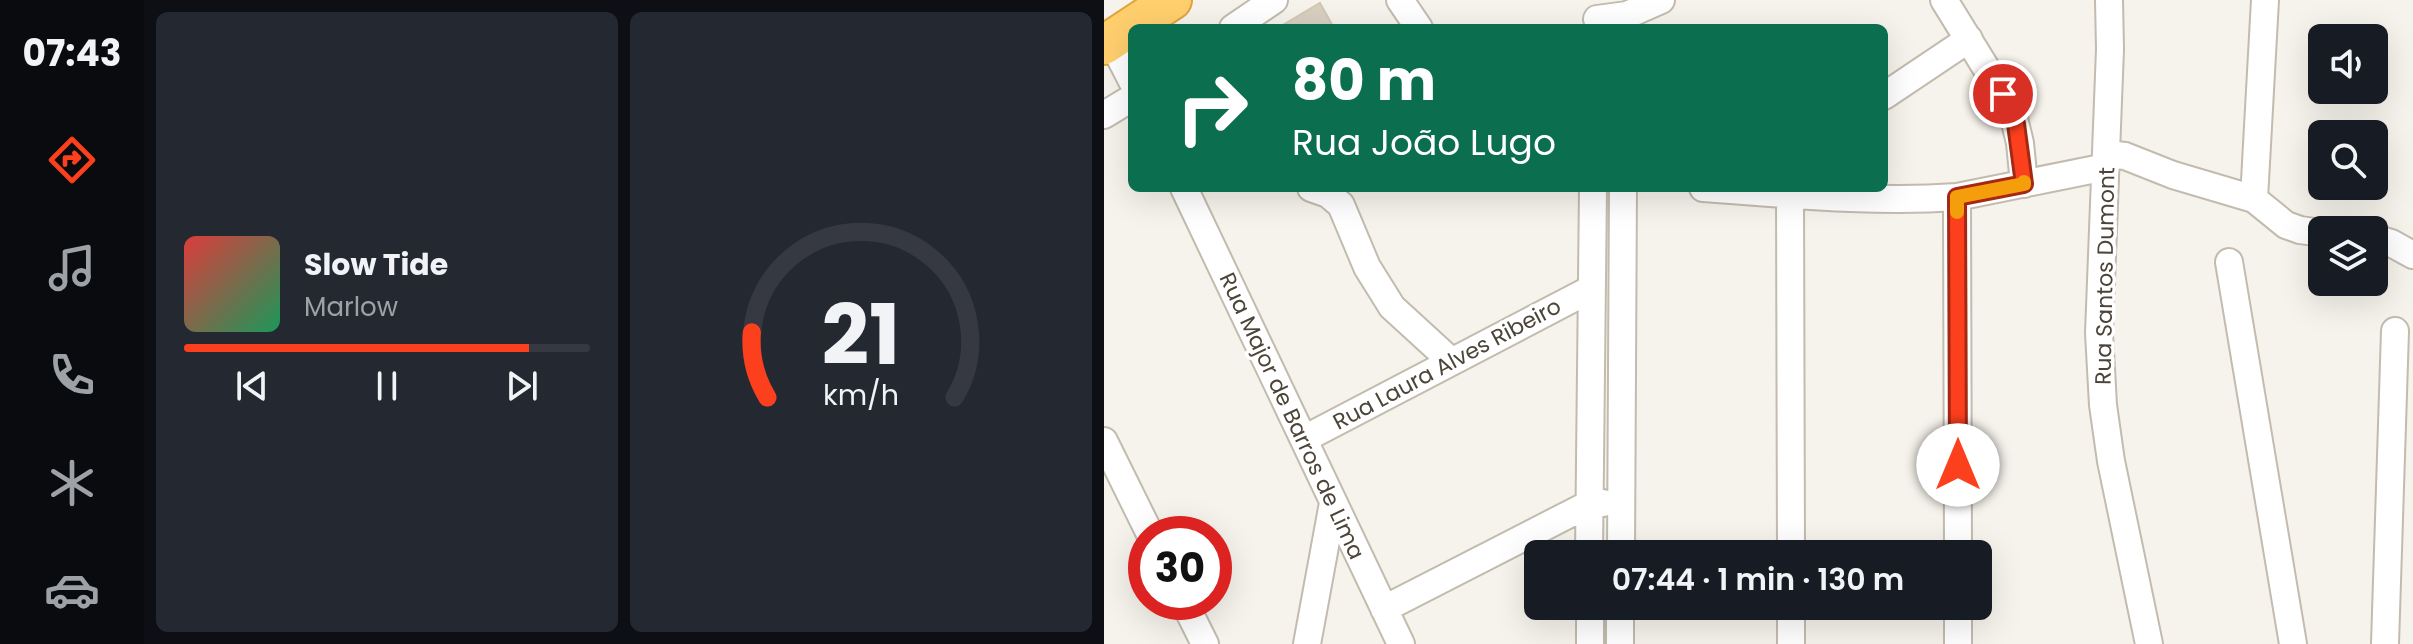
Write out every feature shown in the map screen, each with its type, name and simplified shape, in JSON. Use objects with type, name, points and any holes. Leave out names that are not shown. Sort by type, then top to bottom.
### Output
[{"type":"highway","points":[[1135,24],[1172,0]]},
{"type":"highway","points":[[1108,42],[1128,29]]},
{"type":"street","points":[[1239,24],[1274,0]]},
{"type":"street","points":[[1400,0],[1416,24]]},
{"type":"street","points":[[1597,16],[1627,14],[1661,0]]},
{"type":"street","points":[[1944,0],[2012,110],[2020,143],[2024,184]]},
{"type":"street","name":"Rua Santos Dumont","points":[[2109,0],[2107,161],[2099,333],[2103,405],[2111,461],[2149,644]]},
{"type":"street","points":[[2254,199],[2265,0]]},
{"type":"street","points":[[1888,93],[1969,39]]},
{"type":"street","points":[[1108,42],[1128,74]]},
{"type":"street","points":[[1104,115],[1128,100]]},
{"type":"street","points":[[1772,192],[1903,199],[1957,197],[2024,184],[2125,156],[2173,175],[2254,199],[2286,225],[2308,231]]},
{"type":"street","name":"Rua Major de Barros de Lima","points":[[1186,192],[1401,644]]},
{"type":"street","points":[[1325,192],[1341,205],[1367,267],[1392,307],[1451,361]]},
{"type":"street","points":[[1589,540],[1593,192]]},
{"type":"street","points":[[1621,540],[1623,192]]},
{"type":"street","points":[[1790,194],[1791,540]]},
{"type":"street","points":[[1957,197],[1958,540]]},
{"type":"street","points":[[2388,242],[2413,255]]},
{"type":"street","points":[[2229,262],[2293,644]]},
{"type":"street","name":"Rua Laura Alves Ribeiro","points":[[1304,439],[1591,289]]},
{"type":"street","points":[[2385,644],[2395,331]]},
{"type":"street","points":[[1104,441],[1141,516]]},
{"type":"street","points":[[1384,609],[1589,504],[1621,502]]},
{"type":"street","points":[[1307,644],[1333,503]]},
{"type":"street","points":[[1193,620],[1205,644]]},
{"type":"street","points":[[1590,620],[1590,644]]},
{"type":"street","points":[[1620,620],[1620,644]]},
{"type":"street","points":[[1791,620],[1791,644]]},
{"type":"street","points":[[1958,620],[1958,644]]},
{"type":"building","points":[[1320,3],[1332,24],[1285,24]]},
{"type":"slow traffic","points":[[1957,212],[1957,197],[2024,182]]},
{"type":"route","points":[[1958,465],[1957,197],[2024,184],[2016,124],[2003,94]]}]
